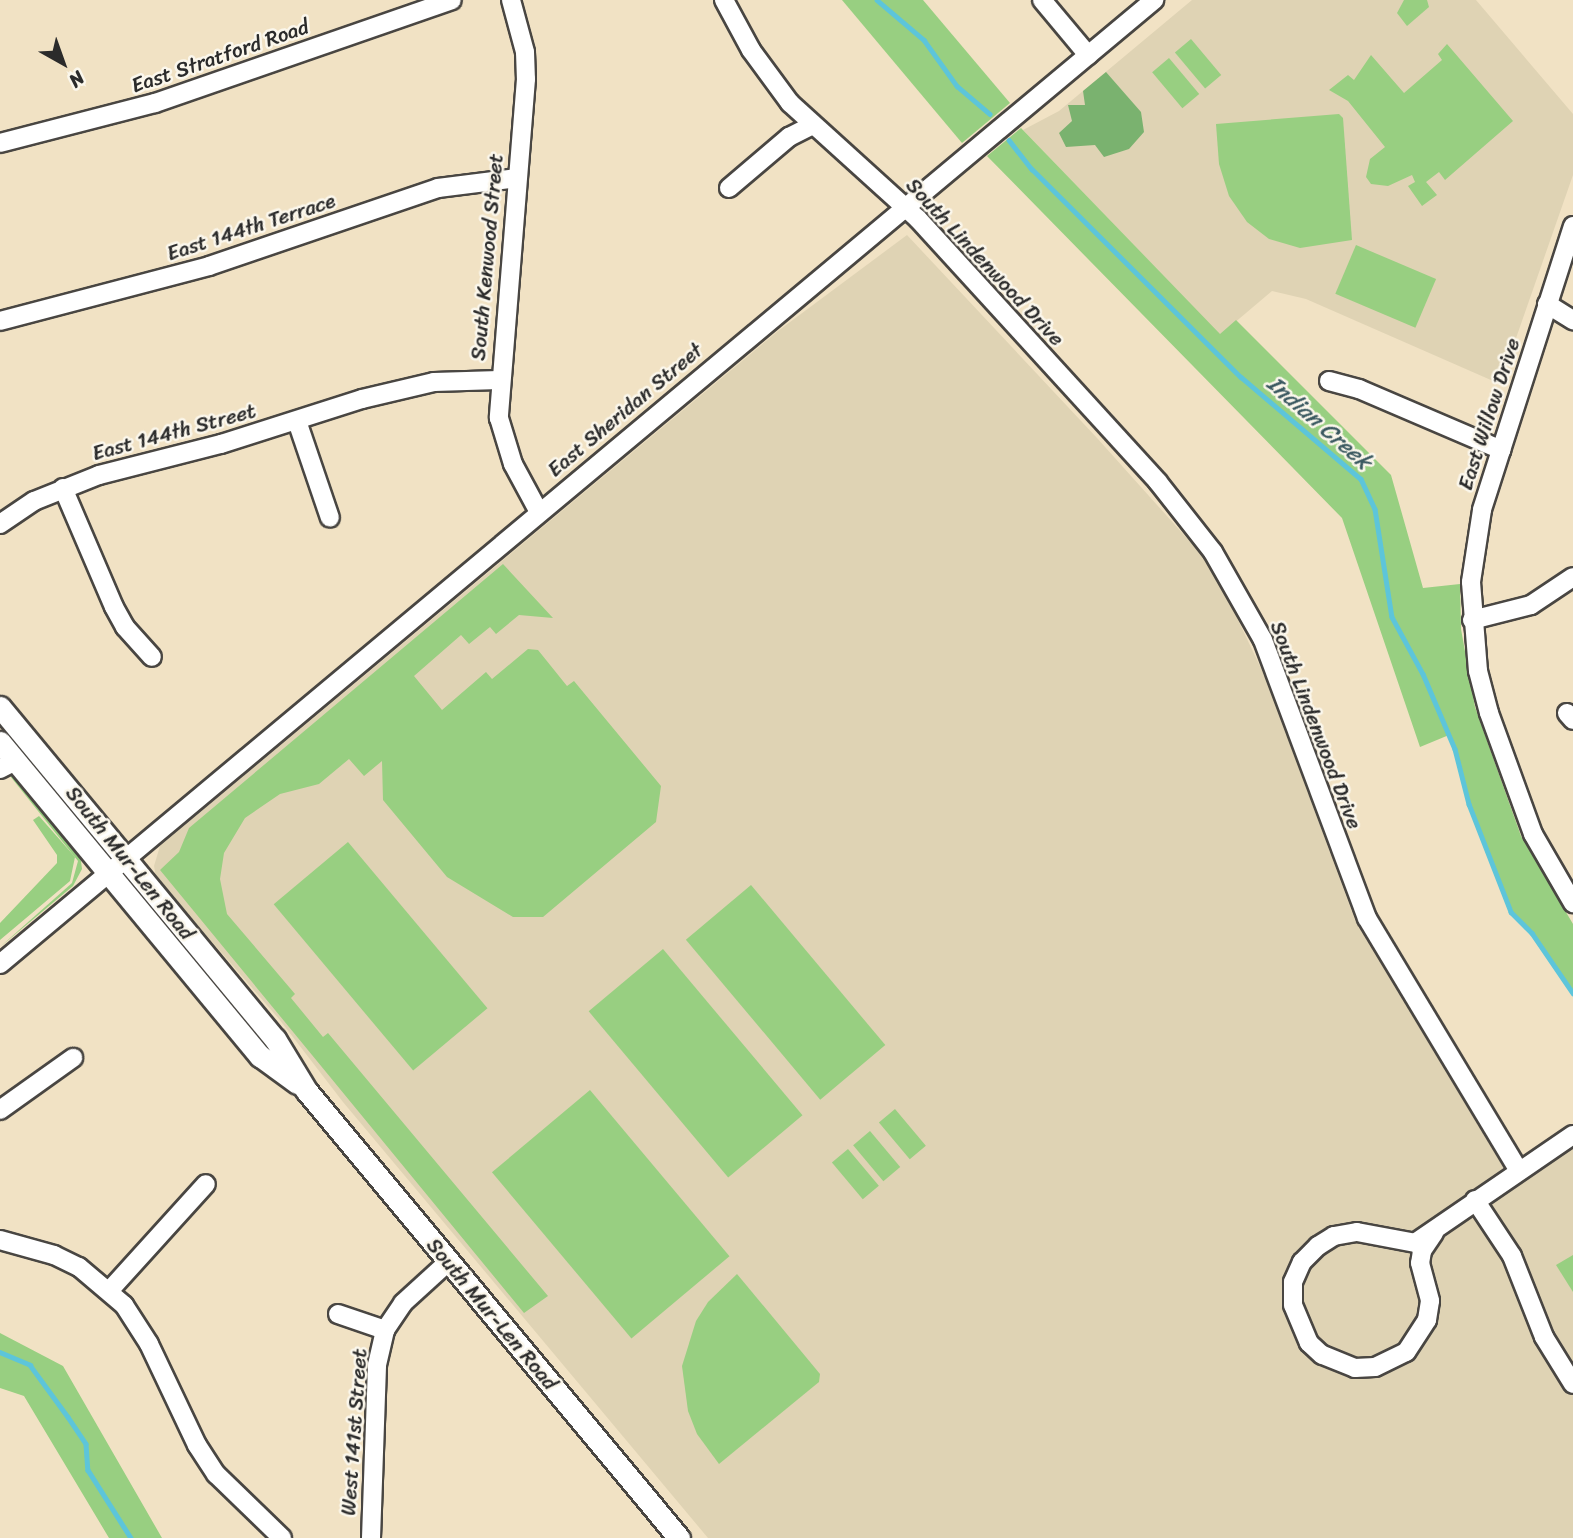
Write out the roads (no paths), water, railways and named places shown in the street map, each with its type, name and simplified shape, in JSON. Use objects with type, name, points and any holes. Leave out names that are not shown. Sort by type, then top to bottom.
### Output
[{"type":"main road","name":"South Mur-Len Road","points":[[0,707],[275,1039],[306,1090],[679,1538]]},
{"type":"main road","name":"South Mur-Len Road","points":[[0,742],[8,765],[108,874],[260,1056],[306,1090]]},
{"type":"street","name":"East Stratford Road","points":[[0,143],[155,103],[452,0]]},
{"type":"street","name":"South Kenwood Street","points":[[511,0],[525,52],[526,79],[499,380],[505,442],[539,512]]},
{"type":"street","name":"South Lindenwood Drive","points":[[724,0],[751,51],[811,126],[905,206],[1158,482],[1213,552],[1272,661],[1367,918],[1518,1169]]},
{"type":"street","points":[[1042,0],[1088,55]]},
{"type":"street","name":"East Sheridan Street","points":[[0,964],[1154,0]]},
{"type":"street","points":[[729,188],[789,137],[811,126]]},
{"type":"street","name":"East 144th Terrace","points":[[0,321],[209,266],[438,188],[517,178]]},
{"type":"street","name":"East Willow Drive","points":[[1573,226],[1501,450],[1474,551],[1472,620],[1486,703],[1519,800],[1533,834],[1573,903]]},
{"type":"street","points":[[1548,304],[1573,320]]},
{"type":"street","name":"East 144th Street","points":[[0,524],[63,488],[410,386],[499,380]]},
{"type":"street","points":[[1329,382],[1359,389],[1501,450]]},
{"type":"street","points":[[297,421],[330,517]]},
{"type":"street","points":[[63,488],[114,607],[152,657]]},
{"type":"street","points":[[1472,620],[1531,605],[1573,577]]},
{"type":"street","points":[[0,1110],[74,1058]]},
{"type":"street","points":[[1434,1233],[1422,1251],[1420,1264],[1430,1301],[1427,1320],[1406,1352],[1375,1367],[1355,1368],[1322,1355],[1309,1343],[1293,1305],[1293,1282],[1302,1262],[1318,1246],[1334,1236],[1357,1232],[1415,1243],[1434,1233],[1518,1169],[1573,1135]]},
{"type":"street","points":[[109,1291],[206,1184]]},
{"type":"street","points":[[1475,1200],[1511,1256],[1544,1337],[1573,1384]]},
{"type":"street","points":[[0,1240],[54,1255],[90,1274],[109,1291],[135,1320],[197,1445],[216,1474],[282,1538]]},
{"type":"street","name":"West 141st Street","points":[[371,1538],[377,1365],[385,1330],[403,1303],[448,1262]]},
{"type":"street","name":"West 141st Street","points":[[338,1314],[385,1330]]},
{"type":"waterway","name":"Indian Creek","points":[[877,0],[924,40],[957,86],[990,114]]},
{"type":"waterway","name":"Indian Creek","points":[[1009,140],[1032,169],[1241,377],[1361,479],[1375,509],[1392,617],[1423,674],[1455,749],[1469,804],[1511,912],[1532,933],[1573,993]]},
{"type":"waterway","points":[[0,1352],[30,1365],[68,1417],[86,1444],[88,1470],[131,1538]]}]
